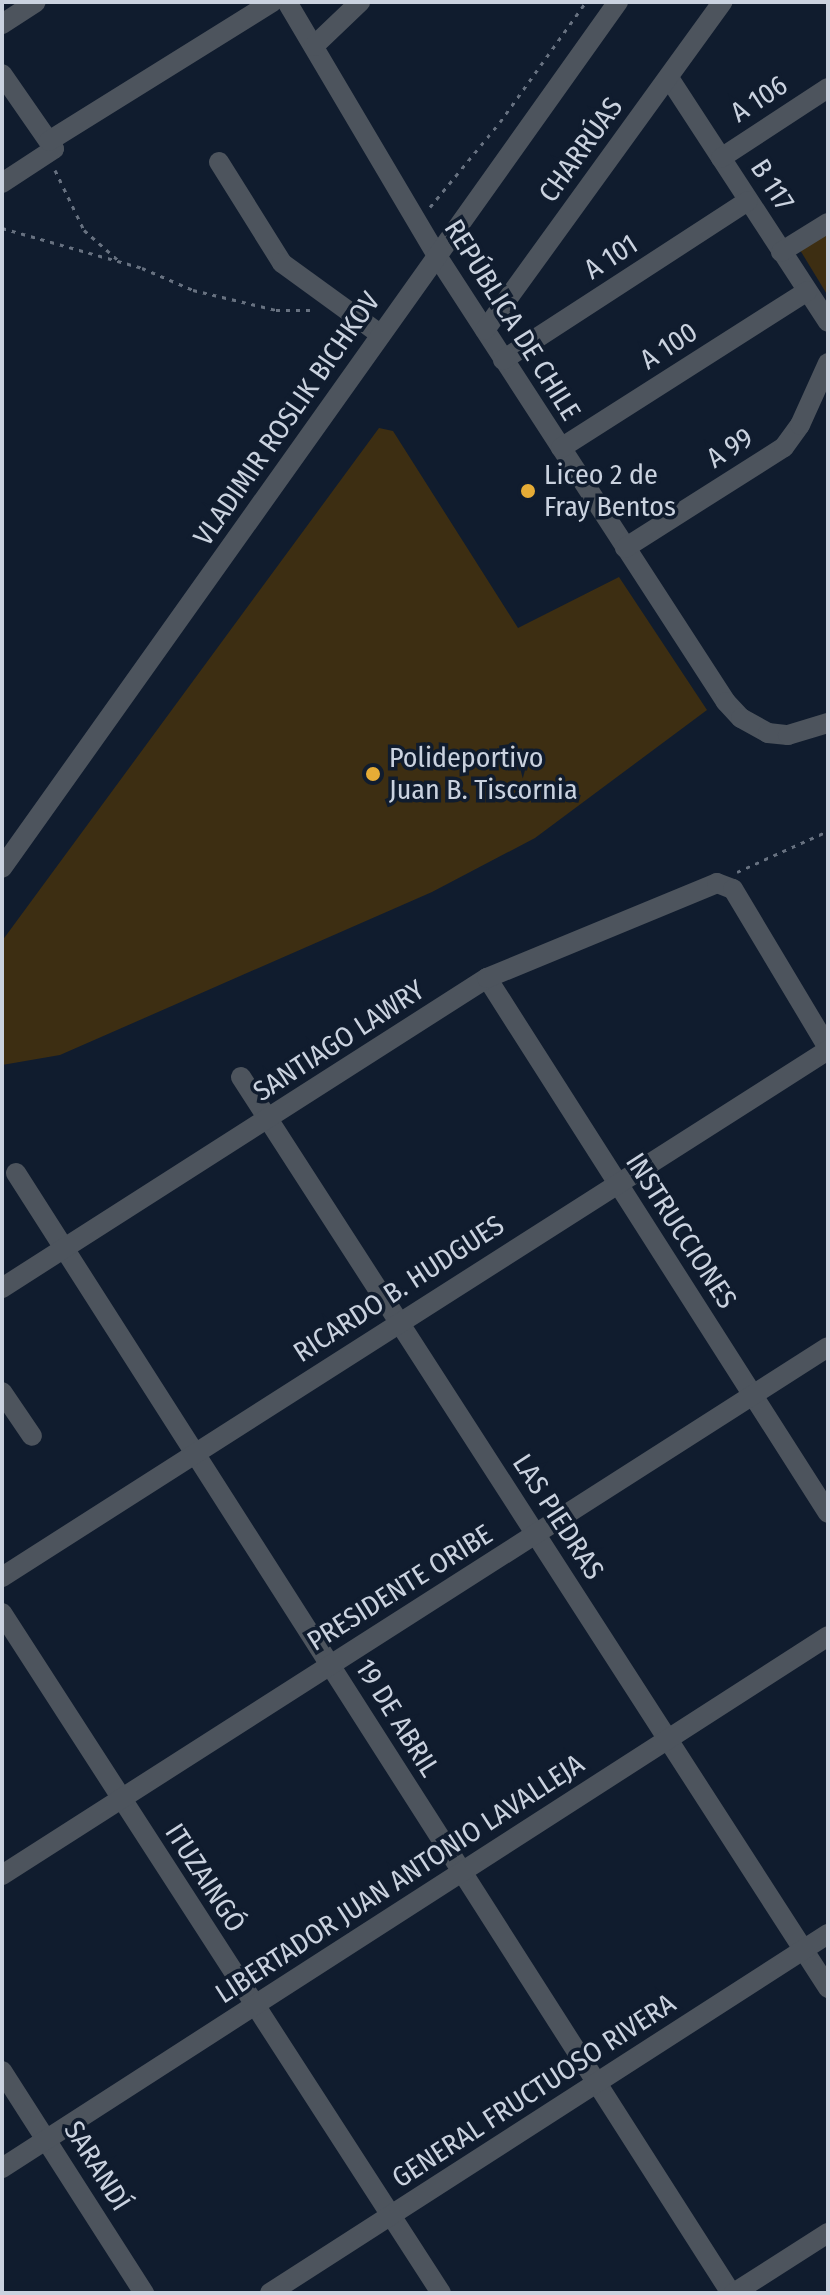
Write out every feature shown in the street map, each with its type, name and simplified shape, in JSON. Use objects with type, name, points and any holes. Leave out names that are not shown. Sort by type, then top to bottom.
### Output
[{"type":"street","points":[[2,24],[36,2]]},
{"type":"street","points":[[2,183],[272,2]]},
{"type":"street","name":"REPÚBLICA DE CHILE","points":[[287,2],[437,256],[726,702],[741,718],[768,733],[788,735],[828,723]]},
{"type":"street","points":[[314,46],[360,2]]},
{"type":"street","name":"VLADIMIR ROSLIK BICHKOV","points":[[5,856],[618,2]]},
{"type":"street","name":"CHARRÚAS","points":[[485,330],[722,2]]},
{"type":"street","points":[[2,74],[49,149]]},
{"type":"street","name":"B 117","points":[[669,78],[828,322]]},
{"type":"street","name":"A 106","points":[[721,158],[828,88]]},
{"type":"street","points":[[219,162],[282,263],[343,311],[381,335]]},
{"type":"street","name":"A 101","points":[[503,360],[748,201]]},
{"type":"street","points":[[781,252],[828,223]]},
{"type":"street","name":"A 100","points":[[561,448],[807,291]]},
{"type":"street","name":"A 99","points":[[625,548],[784,447],[800,425],[828,363]]},
{"type":"street","points":[[726,884],[828,1049]]},
{"type":"street","name":"SANTIAGO LAWRY","points":[[2,1288],[487,978],[702,888],[726,884]]},
{"type":"street","name":"INSTRUCCIONES","points":[[487,978],[828,1513]]},
{"type":"street","name":"RICARDO B. HUDGUES","points":[[2,1577],[828,1049]]},
{"type":"street","name":"LAS PIEDRAS","points":[[241,1077],[828,1988]]},
{"type":"street","name":"19 DE ABRIL","points":[[16,1173],[732,2293]]},
{"type":"street","name":"PRESIDENTE ORIBE","points":[[2,1875],[828,1347]]},
{"type":"street","points":[[2,1392],[32,1436]]},
{"type":"street","name":"ITUZAINGÓ","points":[[2,1613],[393,2214],[441,2293]]},
{"type":"street","name":"LIBERTADOR JUAN ANTONIO LAVALLEJA","points":[[2,2168],[828,1636]]},
{"type":"street","name":"GENERAL FRUCTUOSO RIVERA","points":[[270,2293],[828,1934]]},
{"type":"street","name":"SARANDÍ","points":[[2,2071],[144,2293]]},
{"type":"street","points":[[732,2293],[828,2233]]},
{"type":"path","points":[[417,222],[500,122],[586,2]]},
{"type":"path","points":[[49,149],[84,230],[121,262]]},
{"type":"path","points":[[2,228],[121,262],[242,302],[276,310],[343,311]]},
{"type":"path","points":[[726,884],[740,869],[828,831]]},
{"type":"shaded area","points":[[828,232],[828,296],[800,250]]},
{"type":"shaded area","name":"Polideportivo Juan B. Tiscornia","points":[[379,428],[393,431],[518,628],[619,577],[707,710],[535,838],[432,892],[60,1055],[2,1065],[2,941]]},
{"type":"place","name":"Liceo 2 de Fray Bentos","points":[[528,491]]},
{"type":"place","name":"Polideportivo Juan B. Tiscornia","points":[[373,774]]}]
